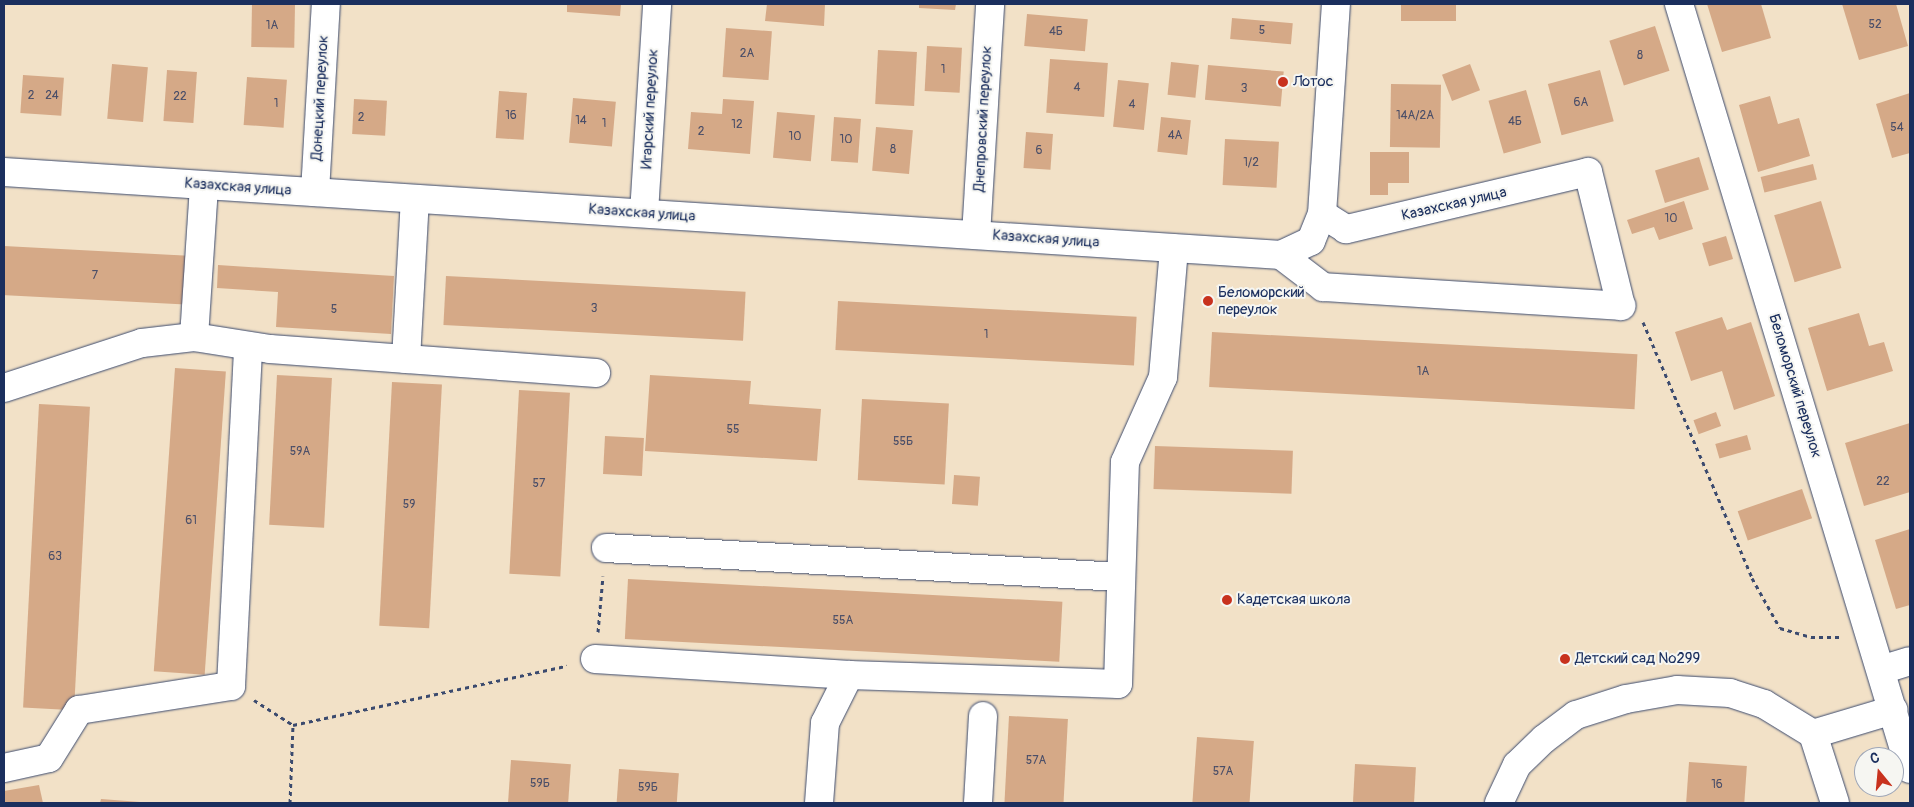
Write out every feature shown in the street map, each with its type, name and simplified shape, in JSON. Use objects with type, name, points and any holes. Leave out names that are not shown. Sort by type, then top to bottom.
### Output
[{"type":"street","name":"Донецкий переулок","points":[[315,192],[326,4]]},
{"type":"street","name":"Игарский переулок","points":[[644,213],[657,4]]},
{"type":"street","name":"Днепровский переулок","points":[[976,235],[990,4]]},
{"type":"street","points":[[1336,4],[1322,214],[1311,241],[1281,255],[1323,287],[1622,306]]},
{"type":"street","name":"Беломорский переулок","points":[[1679,4],[1910,769]]},
{"type":"street","name":"Казахская улица","points":[[4,172],[1281,255]]},
{"type":"street","name":"Казахская улица","points":[[1322,214],[1346,229],[1588,172],[1622,306]]},
{"type":"street","points":[[194,337],[204,185]]},
{"type":"street","points":[[406,359],[415,199]]},
{"type":"street","points":[[596,659],[849,675],[1118,684],[1125,462],[1163,377],[1174,248]]},
{"type":"street","points":[[4,388],[142,343],[194,337],[248,346],[596,373]]},
{"type":"street","points":[[4,768],[49,758],[79,710],[231,686],[248,346]]},
{"type":"street","points":[[606,548],[1120,577]]},
{"type":"street","points":[[1881,670],[1910,661]]},
{"type":"street","points":[[819,803],[825,723],[849,675]]},
{"type":"street","points":[[1499,803],[1517,765],[1544,739],[1576,715],[1626,699],[1677,690],[1730,693],[1764,704],[1813,734],[1835,803]]},
{"type":"street","points":[[1813,734],[1893,710]]},
{"type":"street","points":[[978,803],[983,716]]},
{"type":"path","points":[[1622,306],[1643,321],[1752,578],[1780,628],[1811,637],[1870,637]]},
{"type":"path","points":[[231,686],[293,725],[596,659],[606,548]]},
{"type":"path","points":[[290,803],[293,725]]},
{"type":"building","points":[[252,4],[295,5],[294,48],[251,47]]},
{"type":"building","points":[[567,4],[621,4],[620,16],[567,12]]},
{"type":"building","points":[[767,4],[825,4],[824,26],[765,21]]},
{"type":"building","points":[[919,4],[956,4],[955,10],[919,8]]},
{"type":"building","points":[[1401,4],[1456,4],[1456,21],[1401,21]]},
{"type":"building","points":[[1707,4],[1761,4],[1771,38],[1722,52]]},
{"type":"building","points":[[1842,4],[1896,4],[1908,46],[1859,60]]},
{"type":"building","points":[[1027,14],[1088,19],[1085,51],[1024,46]]},
{"type":"building","points":[[1232,18],[1293,23],[1291,44],[1230,39]]},
{"type":"building","points":[[1655,26],[1670,71],[1624,86],[1609,41]]},
{"type":"building","points":[[726,28],[772,31],[768,80],[723,77]]},
{"type":"building","points":[[927,46],[962,48],[960,93],[925,91]]},
{"type":"building","points":[[878,50],[917,52],[914,106],[875,104]]},
{"type":"building","points":[[1050,59],[1108,63],[1104,117],[1046,113]]},
{"type":"building","points":[[1171,62],[1199,65],[1195,98],[1168,95]]},
{"type":"building","points":[[112,64],[148,67],[143,122],[107,119]]},
{"type":"building","points":[[1470,64],[1480,90],[1452,101],[1442,75]]},
{"type":"building","points":[[1208,65],[1284,72],[1281,106],[1205,100]]},
{"type":"building","points":[[167,70],[197,72],[193,123],[163,121]]},
{"type":"building","points":[[1600,70],[1614,121],[1562,135],[1548,84]]},
{"type":"building","points":[[23,75],[64,78],[61,116],[20,113]]},
{"type":"building","points":[[247,77],[287,80],[284,128],[244,125]]},
{"type":"building","points":[[1118,80],[1149,83],[1144,130],[1113,127]]},
{"type":"building","points":[[1391,84],[1441,85],[1440,148],[1390,147]]},
{"type":"building","points":[[1526,90],[1541,143],[1504,154],[1489,101]]},
{"type":"building","points":[[499,91],[527,93],[524,140],[496,138]]},
{"type":"building","points":[[1910,93],[1910,153],[1892,158],[1876,104]]},
{"type":"building","points":[[1770,96],[1778,124],[1799,118],[1810,156],[1758,172],[1739,105]]},
{"type":"building","points":[[573,98],[616,102],[612,147],[569,143]]},
{"type":"building","points":[[354,99],[387,101],[385,136],[352,134]]},
{"type":"building","points":[[723,99],[754,101],[750,154],[688,149],[691,112],[722,114]]},
{"type":"building","points":[[777,112],[815,115],[811,161],[773,158]]},
{"type":"building","points":[[834,117],[861,119],[858,163],[831,161]]},
{"type":"building","points":[[1161,117],[1191,120],[1187,155],[1157,152]]},
{"type":"building","points":[[876,127],[913,130],[909,174],[872,171]]},
{"type":"building","points":[[1026,132],[1053,134],[1050,170],[1023,168]]},
{"type":"building","points":[[1225,139],[1279,142],[1277,188],[1223,185]]},
{"type":"building","points":[[1370,152],[1409,152],[1409,183],[1388,183],[1388,195],[1370,195]]},
{"type":"building","points":[[1699,157],[1709,190],[1665,203],[1655,170]]},
{"type":"building","points":[[1813,164],[1817,180],[1764,193],[1761,177]]},
{"type":"building","points":[[1684,201],[1693,229],[1659,240],[1654,227],[1632,234],[1627,220]]},
{"type":"building","points":[[1821,201],[1841,268],[1795,282],[1774,215]]},
{"type":"building","points":[[1726,236],[1733,259],[1709,266],[1702,243]]},
{"type":"building","points":[[4,246],[188,256],[185,305],[4,295]]},
{"type":"building","points":[[218,265],[394,276],[391,334],[276,327],[278,292],[217,288]]},
{"type":"building","points":[[446,276],[746,292],[743,341],[443,325]]},
{"type":"building","points":[[838,301],[1137,317],[1134,366],[835,350]]},
{"type":"building","points":[[1859,313],[1869,346],[1884,342],[1893,371],[1827,391],[1808,328]]},
{"type":"building","points":[[1722,317],[1727,330],[1751,322],[1775,396],[1734,410],[1722,371],[1691,381],[1675,332]]},
{"type":"building","points":[[1212,332],[1637,354],[1635,409],[1209,387]]},
{"type":"building","points":[[175,368],[226,372],[205,675],[154,671]]},
{"type":"building","points":[[277,375],[332,378],[324,528],[269,525]]},
{"type":"building","points":[[650,375],[751,381],[749,404],[821,409],[817,461],[645,451]]},
{"type":"building","points":[[392,382],[442,385],[429,628],[379,626]]},
{"type":"building","points":[[519,390],[570,393],[560,576],[509,574]]},
{"type":"building","points":[[862,399],[949,404],[945,484],[858,480]]},
{"type":"building","points":[[39,404],[90,407],[74,710],[23,708]]},
{"type":"building","points":[[1716,412],[1721,426],[1699,434],[1693,420]]},
{"type":"building","points":[[1910,423],[1910,492],[1864,506],[1845,443]]},
{"type":"building","points":[[1747,435],[1751,449],[1719,459],[1715,444]]},
{"type":"building","points":[[605,436],[644,438],[642,476],[603,474]]},
{"type":"building","points":[[1155,446],[1293,451],[1291,494],[1153,489]]},
{"type":"building","points":[[954,475],[980,477],[978,506],[952,504]]},
{"type":"building","points":[[1802,489],[1812,518],[1748,540],[1738,511]]},
{"type":"building","points":[[1910,529],[1910,605],[1896,609],[1875,540]]},
{"type":"building","points":[[628,579],[1062,602],[1059,662],[625,639]]},
{"type":"building","points":[[1009,716],[1068,719],[1064,803],[1004,803]]},
{"type":"building","points":[[1197,737],[1254,741],[1250,803],[1192,803]]},
{"type":"building","points":[[511,760],[571,764],[568,803],[508,803]]},
{"type":"building","points":[[1689,762],[1747,766],[1744,803],[1686,803]]},
{"type":"building","points":[[1355,764],[1416,767],[1414,803],[1353,803]]},
{"type":"building","points":[[619,769],[679,773],[677,803],[617,803]]},
{"type":"building","points":[[39,785],[43,803],[4,803],[4,791]]},
{"type":"building","points":[[101,799],[140,802],[140,803],[100,803]]},
{"type":"place","name":"Лотос","points":[[1283,82]]},
{"type":"place","name":"Беломорский переулок","points":[[1208,301]]},
{"type":"place","name":"Кадетская школа","points":[[1227,600]]},
{"type":"place","name":"Детский сад №299","points":[[1565,659]]}]
